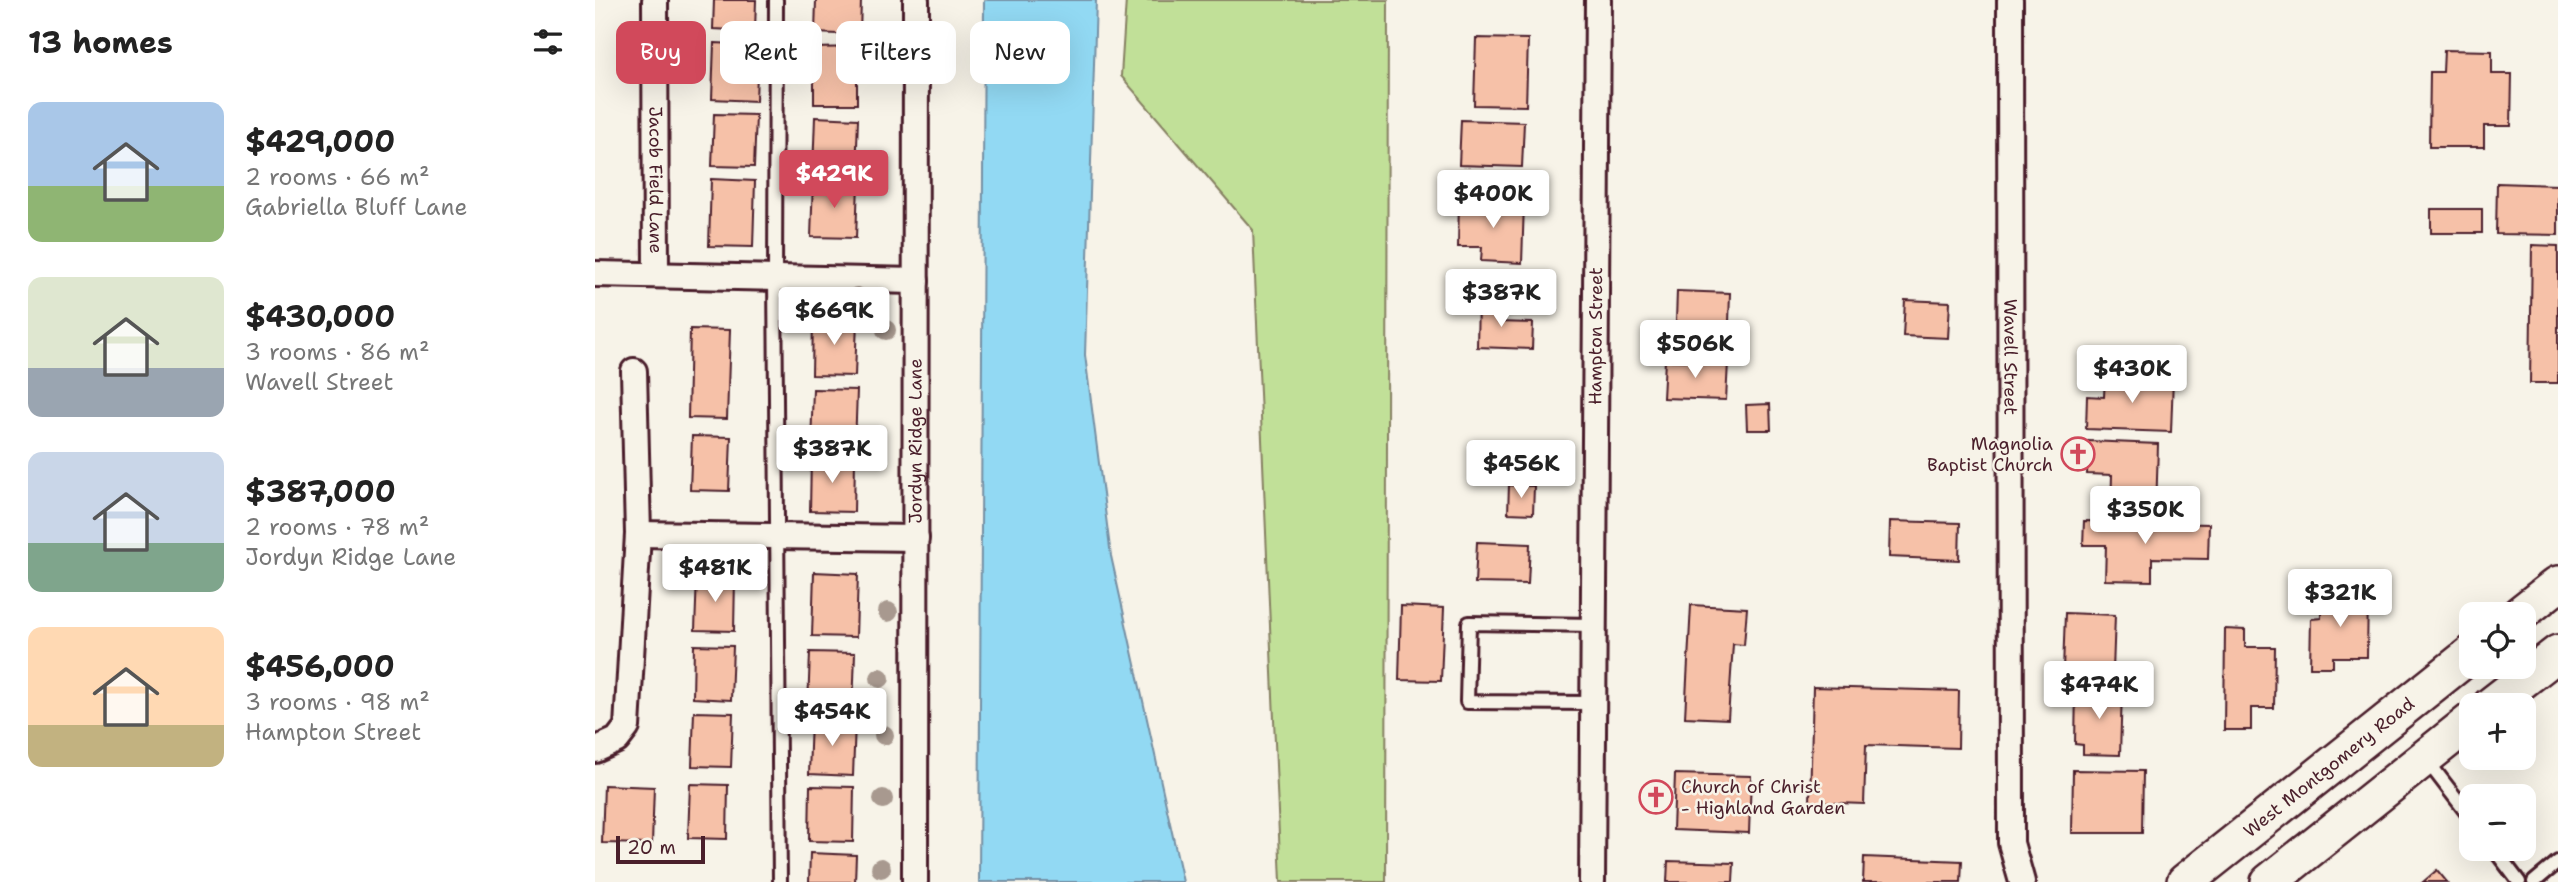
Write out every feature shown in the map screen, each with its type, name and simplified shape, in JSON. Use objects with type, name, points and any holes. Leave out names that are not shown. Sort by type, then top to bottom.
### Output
[{"type":"main road","points":[[2535,602],[2558,584]]},
{"type":"main road","points":[[2506,693],[2558,653]]},
{"type":"main road","name":"West Montgomery Road","points":[[2185,882],[2459,664]]},
{"type":"main road","points":[[2275,880],[2459,731]]},
{"type":"street","name":"Jacob Field Lane","points":[[655,0],[656,275]]},
{"type":"street","name":"Jordyn Ridge Lane","points":[[915,882],[916,0]]},
{"type":"street","name":"Hampton Street","points":[[1592,882],[1598,0]]},
{"type":"street","name":"Wavell Street","points":[[2010,0],[2011,844],[2022,882]]},
{"type":"street","points":[[595,274],[916,281]]},
{"type":"street","points":[[606,745],[627,727],[638,534],[634,372]]},
{"type":"street","points":[[638,534],[916,538]]},
{"type":"lane","points":[[776,0],[775,278],[780,882]]},
{"type":"lane","points":[[1593,703],[1467,702],[1469,623],[1594,625]]},
{"type":"lane","points":[[2425,758],[2459,802]]},
{"type":"lane","points":[[2503,861],[2519,882]]},
{"type":"lane","points":[[2535,882],[2558,862]]},
{"type":"green space","points":[[1126,0],[1388,0],[1386,882],[1281,882],[1253,230],[1121,76]]},
{"type":"water","points":[[984,0],[1096,0],[1085,355],[1111,556],[1183,882],[979,882],[984,84],[1070,84],[1070,21],[984,21]]},
{"type":"building","points":[[714,0],[756,0],[755,21],[720,21],[720,29],[713,29]]},
{"type":"building","points":[[816,0],[861,0],[860,21],[836,21],[836,34],[822,33],[822,21],[815,21]]},
{"type":"building","points":[[1476,38],[1528,39],[1526,106],[1474,105]]},
{"type":"building","points":[[714,43],[720,43],[720,84],[757,84],[756,101],[712,99]]},
{"type":"building","points":[[836,47],[836,84],[857,84],[857,104],[814,104],[814,84],[822,84],[822,48]]},
{"type":"building","points":[[2444,50],[2492,51],[2492,74],[2512,74],[2511,126],[2484,126],[2484,147],[2429,147],[2430,72],[2443,72]]},
{"type":"building","points":[[714,114],[756,115],[754,167],[712,166]]},
{"type":"building","points":[[815,117],[858,119],[856,173],[813,171]]},
{"type":"building","points":[[1461,120],[1524,122],[1522,167],[1459,165]]},
{"type":"building","points":[[711,179],[755,181],[753,247],[709,246]]},
{"type":"building","points":[[813,181],[858,183],[856,238],[811,237]]},
{"type":"building","points":[[2497,183],[2558,185],[2558,235],[2496,234]]},
{"type":"building","points":[[1459,201],[1524,203],[1522,263],[1481,261],[1482,247],[1458,247]]},
{"type":"building","points":[[2431,209],[2482,209],[2482,233],[2431,233]]},
{"type":"building","points":[[2532,245],[2558,246],[2558,383],[2530,383]]},
{"type":"building","points":[[1677,291],[1730,293],[1728,352],[1675,350]]},
{"type":"building","points":[[1478,299],[1499,300],[1498,322],[1533,323],[1532,349],[1477,347]]},
{"type":"building","points":[[1905,300],[1950,302],[1948,338],[1903,336]]},
{"type":"building","points":[[813,318],[857,320],[855,376],[812,375]]},
{"type":"building","points":[[690,329],[730,330],[727,419],[688,418]]},
{"type":"building","points":[[1665,360],[1728,362],[1726,400],[1663,398]]},
{"type":"building","points":[[2105,375],[2173,378],[2171,432],[2086,429],[2087,396],[2104,397]]},
{"type":"building","points":[[813,389],[857,390],[855,447],[811,445]]},
{"type":"building","points":[[1770,404],[1771,430],[1747,430],[1746,405]]},
{"type":"building","points":[[692,436],[731,437],[729,491],[690,490]]},
{"type":"building","points":[[2088,441],[2158,444],[2156,513],[2111,511],[2112,475],[2087,474]]},
{"type":"building","points":[[811,458],[855,460],[854,512],[810,511]]},
{"type":"building","points":[[1509,485],[1534,486],[1533,514],[1508,513]]},
{"type":"building","points":[[1890,521],[1960,523],[1959,560],[1889,557]]},
{"type":"building","points":[[2084,521],[2209,524],[2208,559],[2152,558],[2152,581],[2105,580],[2106,545],[2083,545]]},
{"type":"building","points":[[1477,542],[1530,544],[1528,584],[1475,583]]},
{"type":"building","points":[[814,572],[858,574],[856,637],[812,636]]},
{"type":"building","points":[[697,576],[735,577],[734,631],[695,630]]},
{"type":"building","points":[[2321,593],[2368,594],[2367,657],[2333,657],[2333,667],[2310,667],[2311,619],[2321,618]]},
{"type":"building","points":[[1691,605],[1747,608],[1744,645],[1733,644],[1728,719],[1685,717]]},
{"type":"building","points":[[1401,606],[1444,608],[1441,681],[1399,680]]},
{"type":"building","points":[[2065,613],[2115,615],[2113,671],[2063,670]]},
{"type":"building","points":[[2225,629],[2245,630],[2245,647],[2275,647],[2274,708],[2251,708],[2251,730],[2224,730]]},
{"type":"building","points":[[694,645],[733,646],[731,700],[693,698]]},
{"type":"building","points":[[810,652],[855,653],[853,709],[808,707]]},
{"type":"building","points":[[1813,687],[1959,691],[1958,748],[1866,745],[1864,804],[1810,802]]},
{"type":"building","points":[[2076,688],[2122,690],[2120,755],[2083,754],[2083,745],[2075,744]]},
{"type":"building","points":[[694,712],[733,713],[731,767],[692,766]]},
{"type":"building","points":[[811,720],[855,721],[853,776],[809,774]]},
{"type":"building","points":[[2073,770],[2143,771],[2142,833],[2072,833]]},
{"type":"building","points":[[1675,774],[1751,776],[1749,833],[1673,830]]},
{"type":"building","points":[[690,784],[728,785],[727,839],[688,838]]},
{"type":"building","points":[[604,785],[654,787],[652,844],[602,843]]},
{"type":"building","points":[[810,786],[854,787],[853,842],[809,841]]},
{"type":"building","points":[[810,853],[856,855],[855,882],[809,882]]},
{"type":"building","points":[[1864,857],[1962,861],[1961,882],[1863,882]]},
{"type":"building","points":[[1668,861],[1734,863],[1733,882],[1667,882]]},
{"type":"building","points":[[2437,870],[2447,882],[2423,882]]},
{"type":"place","name":"Magnolia Baptist Church","points":[[2078,454]]},
{"type":"place","name":"Church of Christ - Highland Garden","points":[[1656,797]]}]
